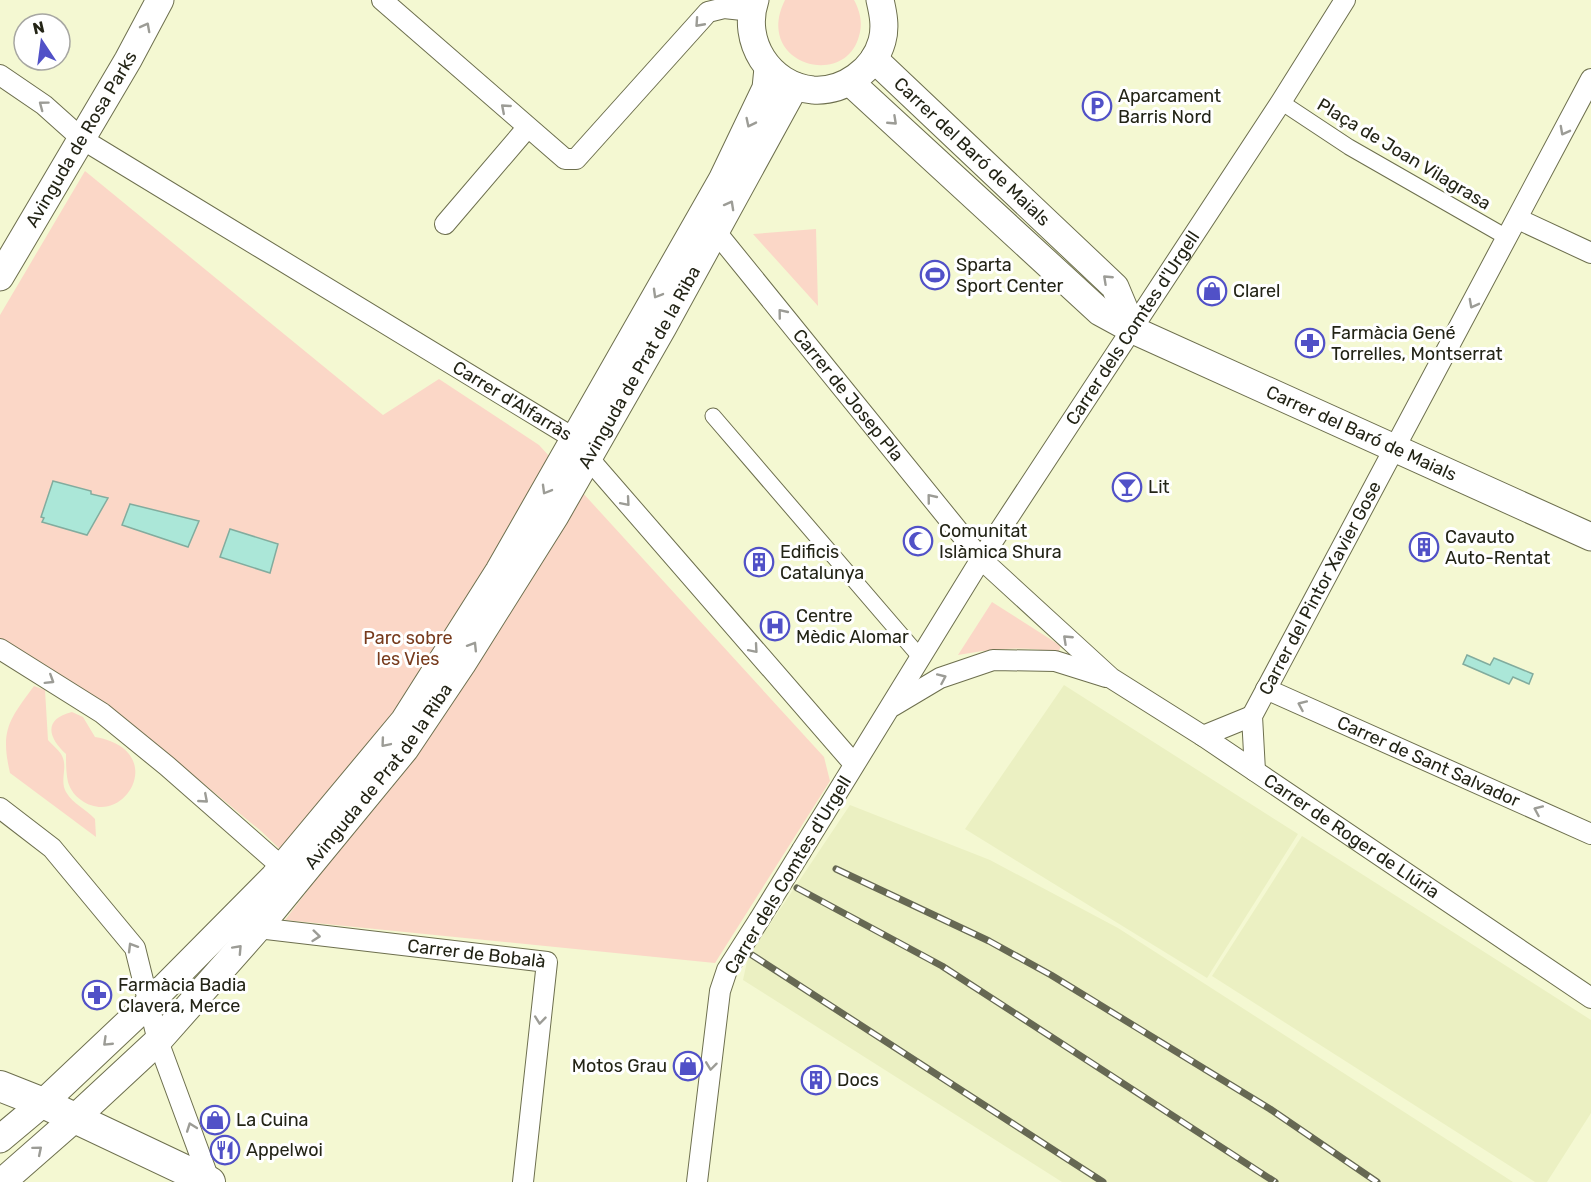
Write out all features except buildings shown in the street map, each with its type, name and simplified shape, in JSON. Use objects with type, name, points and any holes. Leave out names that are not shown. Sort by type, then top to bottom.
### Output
[{"type":"main road","name":"Avinguda de Rosa Parks","points":[[0,277],[82,139],[160,0]]},
{"type":"main road","points":[[754,5],[751,26],[753,41],[759,56],[780,79],[795,86],[813,90],[832,88],[850,82],[874,59],[883,40],[884,19],[880,0]]},
{"type":"main road","name":"Carrer del Baró de Maials","points":[[874,59],[1116,287],[1133,330]]},
{"type":"main road","name":"Avinguda de Prat de la Riba","points":[[2,1182],[158,1041],[258,928],[405,749],[468,655],[555,516],[582,448],[722,180],[766,88],[768,68]]},
{"type":"main road","name":"Carrer del Baró de Maials","points":[[850,82],[1100,312],[1133,330],[1591,537]]},
{"type":"main road","name":"Avinguda de Prat de la Riba","points":[[0,1139],[43,1103],[150,1002],[282,867],[404,721],[499,571],[582,448],[716,232],[795,86]]},
{"type":"main road","points":[[0,1086],[43,1103],[210,1182]]},
{"type":"street","points":[[382,0],[527,128],[566,159],[576,159],[587,148],[708,12],[754,5]]},
{"type":"street","name":"Carrer dels Comtes d'Urgell","points":[[697,1182],[720,991],[727,970],[981,559],[1133,330],[1345,0]]},
{"type":"street","name":"Carrer d'Alfarràs","points":[[0,75],[44,105],[82,139],[582,448],[854,764]]},
{"type":"street","name":"Carrer del Pintor Xavier Gose","points":[[1255,771],[1252,716],[1591,79]]},
{"type":"street","name":"Plaça de Joan Vilagrasa","points":[[1281,102],[1349,147],[1508,238]]},
{"type":"street","points":[[445,224],[527,128]]},
{"type":"street","points":[[1518,219],[1591,253]]},
{"type":"street","name":"Carrer de Josep Pla","points":[[716,232],[981,559]]},
{"type":"street","points":[[713,416],[921,658]]},
{"type":"street","name":"Carrer de Roger de Llúria","points":[[981,559],[1111,678],[1203,735],[1591,998]]},
{"type":"street","points":[[0,649],[102,713],[167,766],[282,867]]},
{"type":"street","name":"Carrer de Roger de Llúria","points":[[891,707],[940,678],[993,660],[1055,661],[1111,678]]},
{"type":"street","name":"Carrer de Sant Salvador","points":[[1266,689],[1591,834]]},
{"type":"street","name":"Carrer del Pintor Xavier Gose","points":[[1203,735],[1252,716]]},
{"type":"street","points":[[0,808],[52,848],[135,948],[158,1041],[210,1182]]},
{"type":"street","name":"Carrer de Bobalà","points":[[258,928],[547,962],[523,1182]]},
{"type":"shaded area","points":[[1064,685],[1298,834],[1207,978],[965,829]]},
{"type":"shaded area","points":[[850,805],[990,860],[1118,928],[1513,1182],[1062,1182],[743,980],[748,957]]},
{"type":"shaded area","points":[[1302,836],[1591,1020],[1591,1113],[1547,1182],[1535,1182],[1212,976]]},
{"type":"green space","points":[[785,0],[854,0],[861,26],[859,36],[850,53],[837,62],[821,65],[805,62],[791,54],[781,40],[778,22]]},
{"type":"green space","name":"Parc sobre les Vies","points":[[85,171],[383,415],[439,379],[539,445],[824,757],[830,781],[715,963],[285,920],[314,882],[261,831],[136,728],[0,640],[0,315]]},
{"type":"green space","points":[[816,229],[818,306],[753,234]]},
{"type":"green space","points":[[992,602],[1061,646],[1058,653],[1033,649],[1008,649],[958,655]]},
{"type":"green space","points":[[34,686],[45,690],[48,740],[60,752],[63,759],[63,782],[66,792],[95,819],[96,837],[10,773],[6,746],[9,726],[18,708]]},
{"type":"green space","points":[[72,712],[83,717],[95,737],[118,745],[131,757],[135,771],[133,785],[124,797],[112,805],[97,807],[81,800],[71,790],[66,772],[66,754],[55,742],[51,730],[56,719]]},
{"type":"water","points":[[53,481],[108,498],[87,535],[42,522],[44,518],[41,517]]},
{"type":"water","points":[[130,504],[199,521],[188,547],[122,525]]},
{"type":"water","points":[[230,529],[278,544],[270,573],[220,557]]},
{"type":"water","points":[[1467,655],[1490,665],[1494,658],[1533,674],[1529,684],[1513,677],[1509,684],[1463,664]]},
{"type":"railway","points":[[836,869],[989,941],[1051,975],[1270,1109],[1377,1182]]},
{"type":"railway","points":[[797,888],[942,966],[1275,1182]]},
{"type":"railway","points":[[752,955],[1103,1182]]},
{"type":"place","name":"Aparcament Barris Nord","points":[[1097,106]]},
{"type":"place","name":"Sparta Sport Center","points":[[935,275]]},
{"type":"place","name":"Clarel","points":[[1212,291]]},
{"type":"place","name":"Farmàcia Gené Torrelles, Montserrat","points":[[1310,343]]},
{"type":"place","name":"Lit","points":[[1127,487]]},
{"type":"place","name":"Comunitat Islàmica Shura","points":[[918,541]]},
{"type":"place","name":"Cavauto Auto-Rentat","points":[[1424,547]]},
{"type":"place","name":"Edificis Catalunya","points":[[759,562]]},
{"type":"place","name":"Centre Mèdic Alomar","points":[[775,626]]},
{"type":"place","name":"Farmàcia Badia Clavera, Merce","points":[[97,995]]},
{"type":"place","name":"Motos Grau","points":[[688,1066]]},
{"type":"place","name":"Docs","points":[[816,1080]]},
{"type":"place","name":"La Cuina","points":[[215,1120]]},
{"type":"place","name":"Appelwoi","points":[[225,1150]]}]
